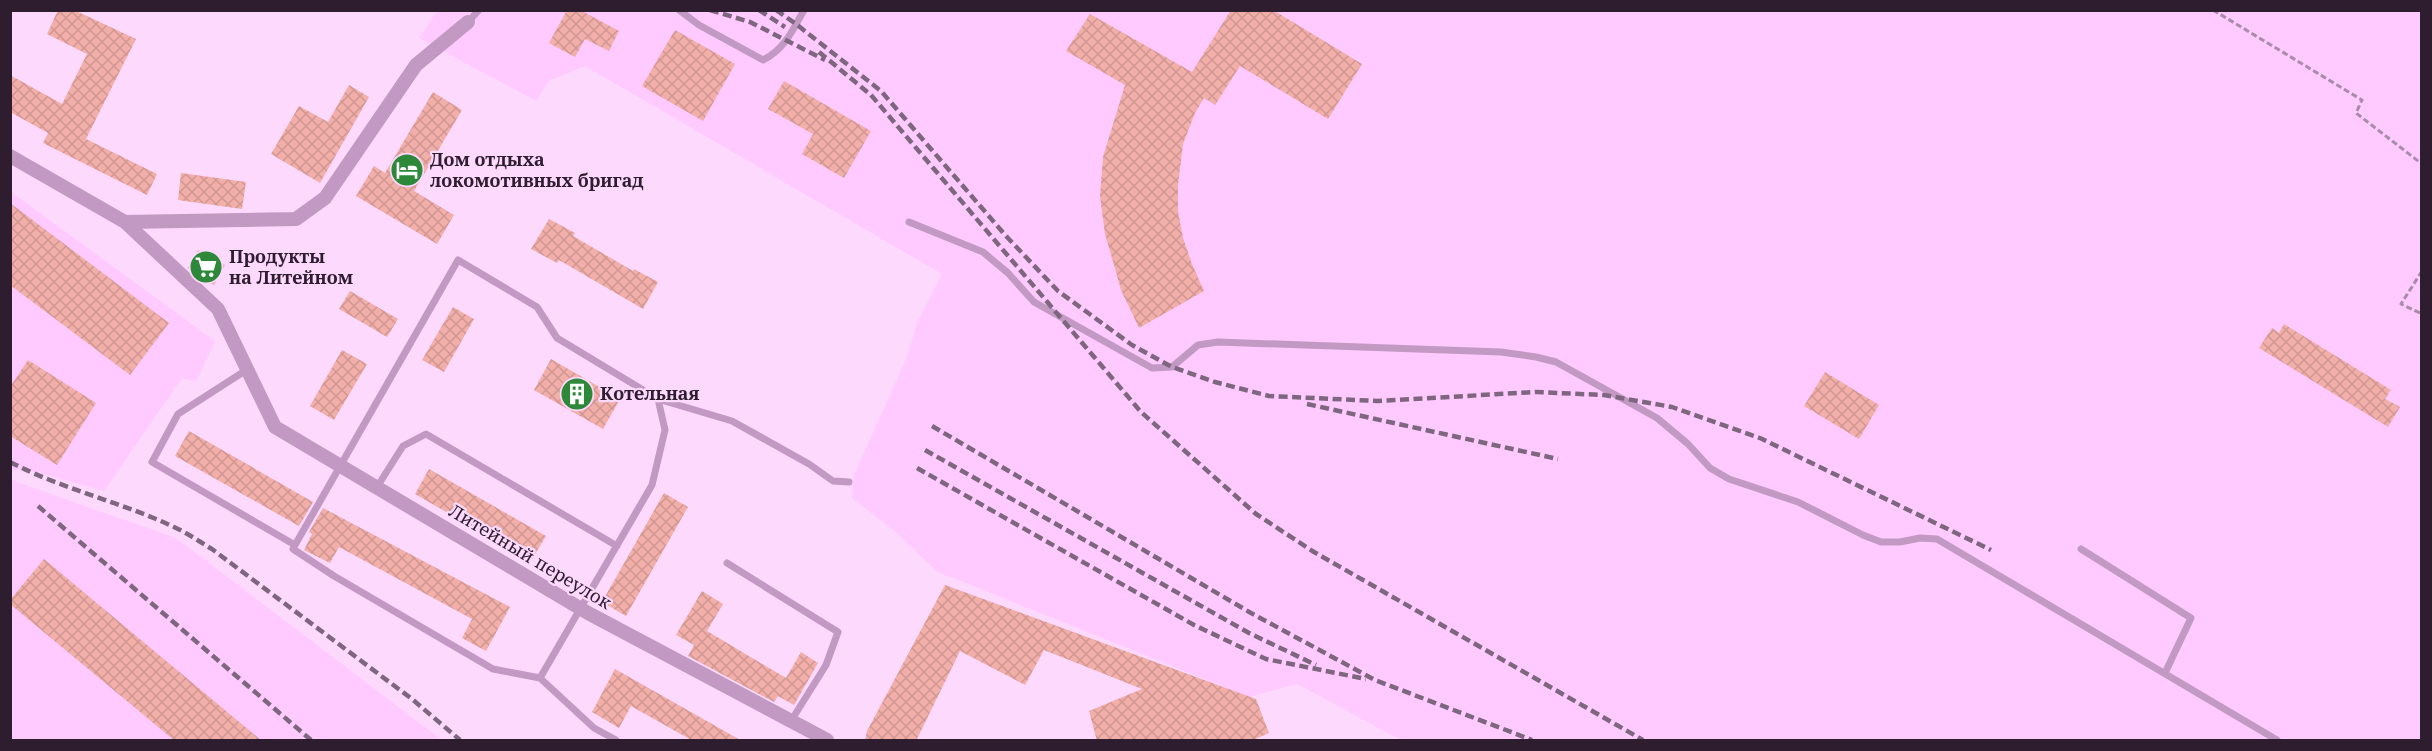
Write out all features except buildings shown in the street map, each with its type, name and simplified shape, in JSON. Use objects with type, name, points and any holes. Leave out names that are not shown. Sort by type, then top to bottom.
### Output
[{"type":"street","points":[[125,222],[296,219],[325,198],[416,65],[468,22]]},
{"type":"street","name":"Литейный переулок","points":[[10,156],[125,222],[218,309],[275,428],[580,608],[827,741]]},
{"type":"lane","points":[[468,22],[479,10]]},
{"type":"lane","points":[[679,10],[699,25],[763,60],[772,56],[787,40],[804,10]]},
{"type":"lane","points":[[909,222],[983,252],[1008,273],[1034,302],[1152,369],[1172,367],[1198,345],[1218,342],[1501,352],[1556,362],[1656,418],[1688,444],[1710,468],[1729,479],[1798,502],[1863,536],[1881,542],[1900,542],[1920,538],[1937,539],[2277,741]]},
{"type":"lane","points":[[616,741],[594,728],[540,678],[493,669],[334,576],[293,549],[458,260],[537,307],[557,338],[658,399],[732,421],[809,464],[833,481],[849,482]]},
{"type":"lane","points":[[248,369],[178,414],[152,462],[296,545]]},
{"type":"lane","points":[[540,678],[652,485],[665,430],[658,399]]},
{"type":"lane","points":[[377,487],[403,446],[426,434],[617,546]]},
{"type":"lane","points":[[2081,549],[2191,618],[2165,673]]},
{"type":"lane","points":[[727,563],[838,632],[826,665],[791,722]]},
{"type":"path","points":[[2213,10],[2362,100],[2356,113],[2421,164]]},
{"type":"path","points":[[2421,271],[2401,304],[2421,314]]},
{"type":"shaded area","points":[[438,10],[2421,11],[2421,740],[1401,740],[1297,684],[1249,697],[936,571],[898,534],[852,498],[854,475],[907,357],[917,323],[942,274],[585,66],[549,81],[536,101],[419,38]]},
{"type":"shaded area","points":[[11,192],[215,341],[196,382],[182,378],[104,491],[25,469],[11,471]]},
{"type":"shaded area","points":[[11,480],[176,538],[442,740],[11,740]]},
{"type":"railway","points":[[710,10],[750,22],[825,60]]},
{"type":"railway","points":[[759,10],[785,27]]},
{"type":"railway","points":[[776,10],[881,91],[1006,236],[1058,291],[1132,345],[1172,367],[1215,382],[1269,396],[1377,401],[1536,392],[1604,395],[1672,407],[1760,438],[1991,550]]},
{"type":"railway","points":[[819,52],[871,95],[1141,412],[1256,514],[1314,552],[1643,740]]},
{"type":"railway","points":[[1307,404],[1558,459]]},
{"type":"railway","points":[[932,426],[1251,613],[1375,680],[1532,740]]},
{"type":"railway","points":[[925,450],[1249,633],[1316,665]]},
{"type":"railway","points":[[10,462],[30,472],[156,519],[181,530],[212,549],[412,699],[460,740]]},
{"type":"railway","points":[[917,468],[1194,625],[1266,659],[1366,679]]},
{"type":"railway","points":[[38,506],[311,740]]},
{"type":"place","name":"Дом отдыха локомотивных бригад","points":[[407,170]]},
{"type":"place","name":"Продукты на Литейном","points":[[206,267]]},
{"type":"place","name":"Котельная","points":[[577,394]]}]
